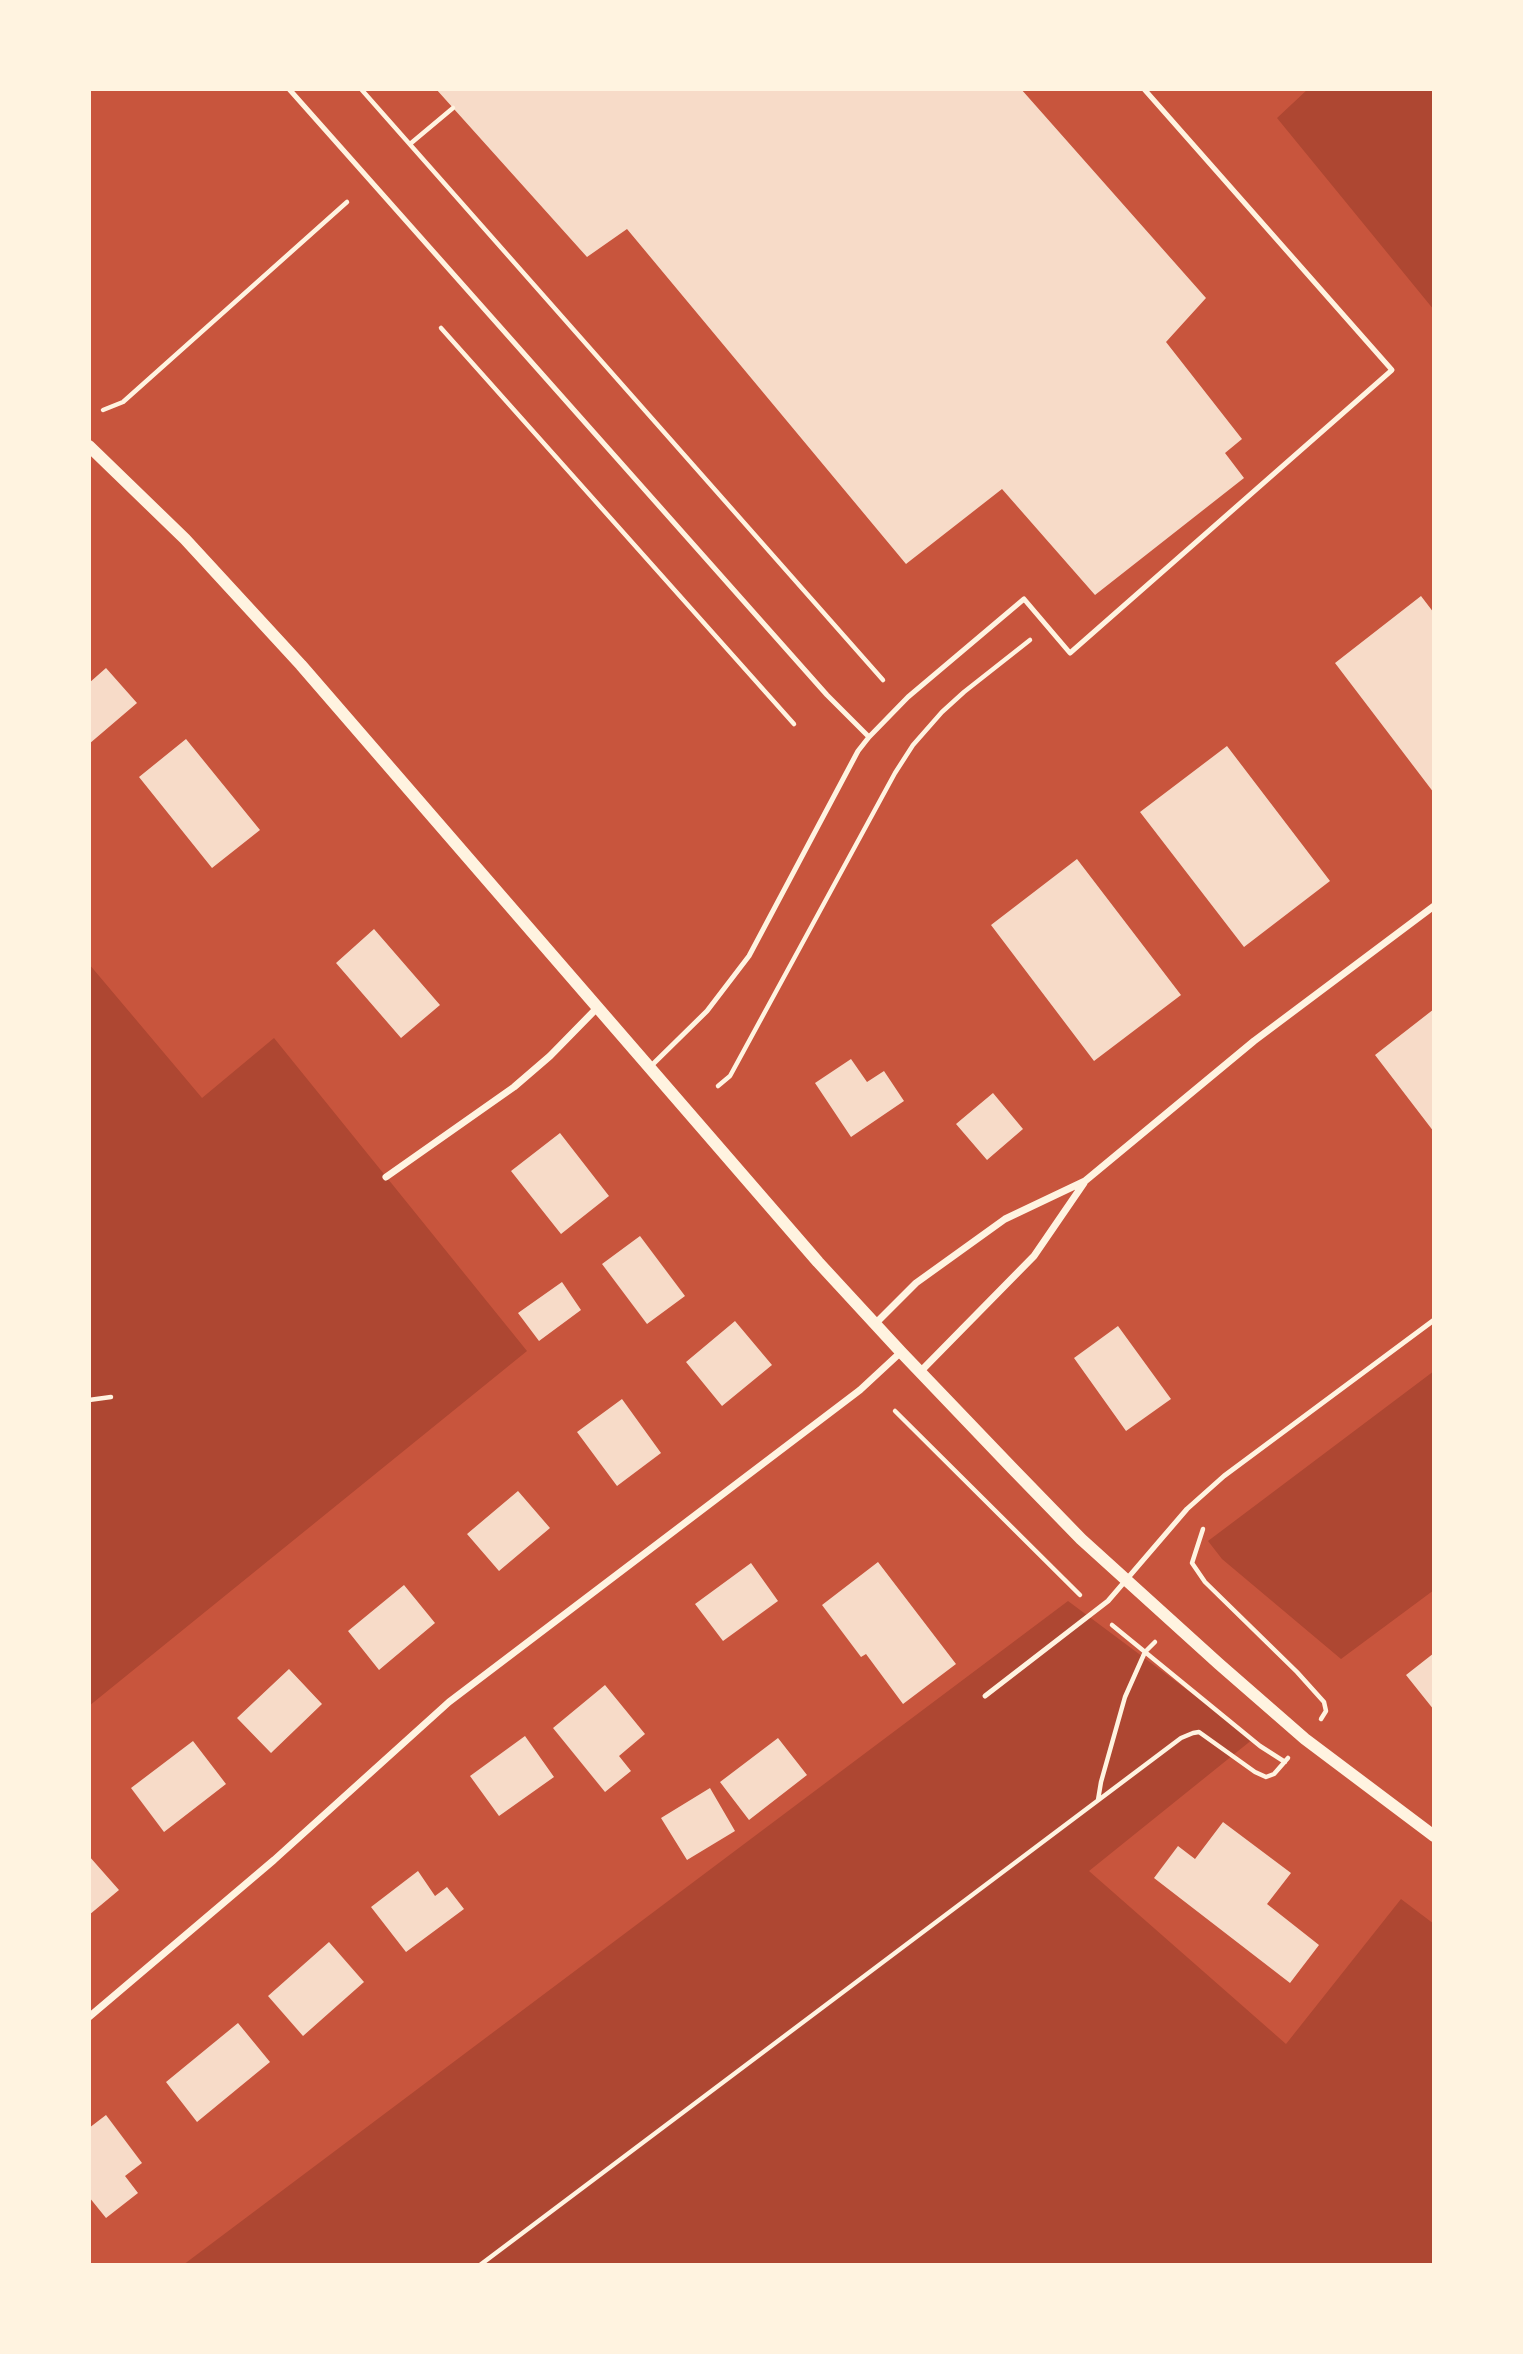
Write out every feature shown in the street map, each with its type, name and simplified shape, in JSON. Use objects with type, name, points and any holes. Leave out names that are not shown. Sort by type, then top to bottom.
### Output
[{"type":"street","points":[[89,446],[162,515],[258,618],[874,1324],[1081,1539],[1298,1733],[1434,1836]]},
{"type":"street","points":[[874,1324],[927,1274],[1005,1219],[1084,1181],[1254,1041],[1434,906]]},
{"type":"street","points":[[386,1177],[514,1087],[550,1056],[597,1008]]},
{"type":"street","points":[[920,1372],[1034,1255],[1084,1181]]},
{"type":"street","points":[[89,2017],[274,1860],[449,1702],[860,1390],[901,1352]]},
{"type":"lane","points":[[289,89],[827,695],[869,737]]},
{"type":"lane","points":[[649,1068],[707,1012],[749,956],[848,770],[869,737],[908,697],[1024,599],[1070,653],[1392,370],[1144,89]]},
{"type":"lane","points":[[985,1696],[1096,1611],[1127,1581],[1199,1497],[1224,1476],[1434,1320]]},
{"type":"path","points":[[361,89],[883,680]]},
{"type":"path","points":[[410,144],[453,108]]},
{"type":"path","points":[[103,410],[123,402],[347,202]]},
{"type":"path","points":[[441,328],[794,724]]},
{"type":"path","points":[[718,1086],[730,1076],[895,773],[913,745],[942,712],[1009,657]]},
{"type":"path","points":[[89,1400],[111,1397]]},
{"type":"path","points":[[1192,1563],[1205,1582],[1297,1672],[1326,1706],[1317,1723]]},
{"type":"path","points":[[1098,1801],[1125,1697],[1145,1653]]},
{"type":"path","points":[[480,2265],[1174,1743],[1199,1732],[1266,1777],[1274,1774],[1292,1753]]},
{"type":"shaded area","points":[[1308,89],[1434,89],[1434,310],[1277,118]]},
{"type":"shaded area","points":[[89,964],[202,1098],[274,1038],[527,1351],[89,1706]]},
{"type":"shaded area","points":[[1434,1371],[1434,1590],[1341,1659],[1222,1559],[1208,1541]]},
{"type":"shaded area","points":[[1068,1601],[1253,1739],[1089,1871],[1286,2044],[1401,1899],[1434,1924],[1434,2265],[183,2265]]},
{"type":"building","points":[[436,89],[1021,89],[1206,298],[1166,342],[1242,439],[1225,453],[1244,478],[1095,595],[1002,489],[906,564],[627,229],[587,257]]},
{"type":"building","points":[[1421,596],[1434,613],[1434,793],[1335,663]]},
{"type":"building","points":[[106,668],[137,703],[89,744],[89,683]]},
{"type":"building","points":[[186,739],[260,830],[212,868],[139,777]]},
{"type":"building","points":[[1227,746],[1330,881],[1244,947],[1140,812]]},
{"type":"building","points":[[1077,859],[1181,995],[1094,1061],[991,925]]},
{"type":"building","points":[[374,929],[440,1005],[401,1038],[336,963]]},
{"type":"building","points":[[1434,1009],[1434,1132],[1375,1055]]},
{"type":"building","points":[[851,1059],[867,1082],[884,1071],[904,1101],[851,1137],[815,1083]]},
{"type":"building","points":[[993,1093],[1023,1129],[987,1160],[956,1124]]},
{"type":"building","points":[[560,1133],[609,1196],[561,1234],[511,1171]]},
{"type":"building","points":[[640,1236],[685,1296],[647,1324],[602,1264]]},
{"type":"building","points":[[562,1282],[581,1310],[539,1341],[518,1313]]},
{"type":"building","points":[[735,1321],[772,1365],[722,1406],[686,1362]]},
{"type":"building","points":[[1118,1326],[1171,1399],[1126,1431],[1074,1358]]},
{"type":"building","points":[[622,1399],[661,1453],[617,1486],[577,1432]]},
{"type":"building","points":[[518,1491],[550,1528],[499,1571],[467,1534]]},
{"type":"building","points":[[878,1562],[956,1664],[903,1704],[866,1654],[861,1657],[822,1605]]},
{"type":"building","points":[[751,1563],[778,1601],[723,1641],[695,1604]]},
{"type":"building","points":[[404,1585],[435,1623],[379,1670],[348,1631]]},
{"type":"building","points":[[1434,1653],[1434,1710],[1406,1675]]},
{"type":"building","points":[[289,1669],[322,1704],[271,1753],[237,1718]]},
{"type":"building","points":[[605,1685],[645,1734],[619,1756],[631,1771],[605,1792],[553,1728]]},
{"type":"building","points":[[525,1736],[554,1777],[499,1816],[470,1776]]},
{"type":"building","points":[[778,1738],[807,1775],[749,1820],[720,1782]]},
{"type":"building","points":[[193,1741],[226,1784],[164,1832],[131,1788]]},
{"type":"building","points":[[710,1788],[735,1831],[687,1860],[661,1818]]},
{"type":"building","points":[[1223,1822],[1291,1873],[1267,1904],[1319,1945],[1290,1983],[1154,1878],[1178,1846],[1195,1859]]},
{"type":"building","points":[[89,1856],[119,1890],[89,1915]]},
{"type":"building","points":[[418,1871],[435,1896],[447,1887],[464,1909],[406,1952],[371,1907]]},
{"type":"building","points":[[329,1942],[364,1982],[303,2036],[268,1996]]},
{"type":"building","points":[[238,2023],[270,2062],[197,2122],[166,2082]]},
{"type":"building","points":[[106,2115],[142,2163],[125,2176],[138,2193],[106,2218],[89,2197],[89,2128]]}]
